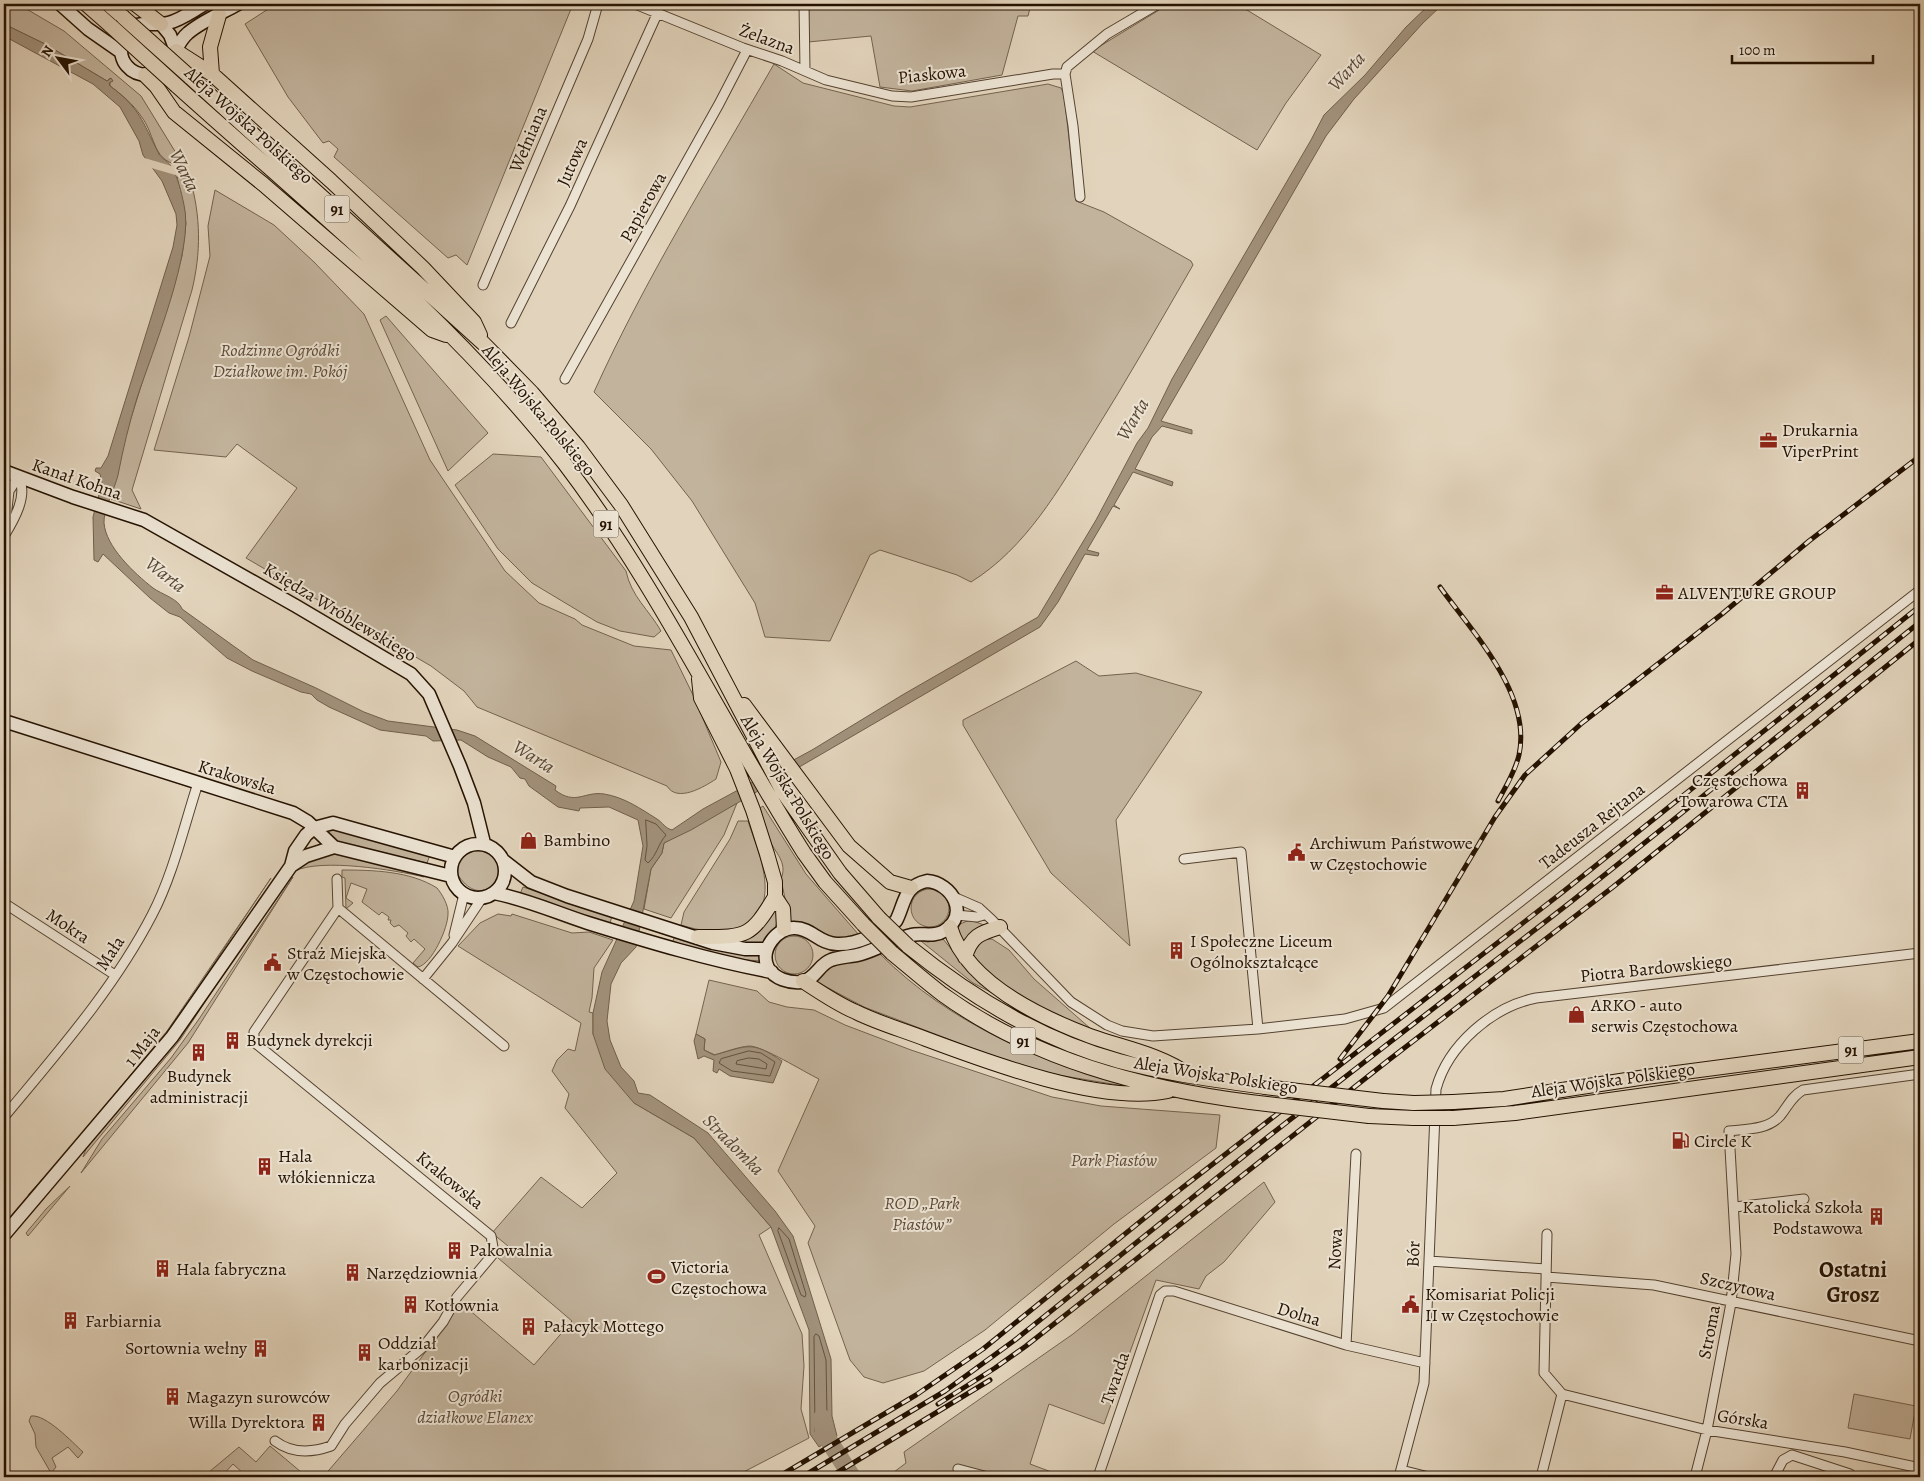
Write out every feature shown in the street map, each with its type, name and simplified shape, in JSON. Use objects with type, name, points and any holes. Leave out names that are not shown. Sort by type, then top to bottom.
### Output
[{"type":"main road","points":[[60,4],[121,52]]},
{"type":"main road","name":"Aleja Wojska Polskiego","points":[[86,4],[416,301],[504,393],[564,464],[622,548],[668,621],[771,799],[804,853],[825,882],[892,953],[943,995],[1029,1044],[1096,1070],[1174,1090],[1250,1102],[1369,1116],[1453,1118],[1515,1113],[1920,1057]]},
{"type":"main road","name":"Aleja Wojska Polskiego","points":[[108,4],[483,342],[532,393],[578,447],[621,505],[691,617],[784,792],[840,872],[878,918],[908,946],[942,974],[970,992],[1044,1033],[1118,1061],[1192,1077],[1383,1101],[1414,1103],[1504,1099],[1646,1077],[1920,1041]]},
{"type":"main road","points":[[134,4],[161,24],[170,35],[176,50],[212,74],[331,181],[423,268],[474,322],[483,342]]},
{"type":"main road","points":[[205,4],[180,18],[161,24],[137,25],[130,29],[121,44],[121,52],[126,66],[138,74],[145,75],[161,71],[172,59],[188,32],[238,4]]},
{"type":"main road","points":[[212,74],[210,47],[219,15]]},
{"type":"main road","points":[[145,75],[156,86],[174,112],[263,184],[432,330],[451,337]]},
{"type":"main road","name":"Kanał Kohna","points":[[4,470],[73,497],[140,519]]},
{"type":"main road","name":"Księdza Wróblewskiego","points":[[140,519],[171,534],[400,665],[422,683],[429,694],[460,766],[474,803],[484,843]]},
{"type":"main road","points":[[718,670],[837,831],[862,860],[890,882],[911,888]]},
{"type":"main road","points":[[698,674],[701,698],[737,770],[753,810],[767,854],[774,882],[775,897],[783,909],[784,929]]},
{"type":"main road","name":"Krakowska","points":[[4,722],[294,813],[303,817],[334,847],[451,876]]},
{"type":"main road","points":[[314,828],[339,823],[455,856]]},
{"type":"main road","name":"1 Maja","points":[[4,1235],[172,1037],[291,866],[295,851],[314,828]]},
{"type":"main road","points":[[767,949],[732,948],[613,911],[531,882],[504,861],[496,850],[484,843],[467,846],[455,856],[451,876],[455,885],[464,894],[518,898],[654,943],[713,960],[772,972]]},
{"type":"main road","name":"1 Maja","points":[[291,866],[306,856],[334,847]]},
{"type":"main road","points":[[488,896],[503,882],[505,875],[504,861]]},
{"type":"main road","points":[[1174,1090],[1149,1095],[1076,1086],[1038,1077],[956,1050],[868,1017],[803,982],[782,980],[772,972],[767,963],[767,949],[776,934],[784,929],[796,928],[806,930],[828,944],[853,942],[876,933],[896,921],[906,894],[911,888],[917,883],[934,882],[946,888],[956,898],[953,921],[957,947],[991,983],[1040,1014],[1089,1036],[1172,1062],[1192,1077]]},
{"type":"main road","points":[[698,937],[730,937],[745,934],[763,919],[775,897]]},
{"type":"main road","points":[[803,982],[829,960],[862,954],[909,935],[936,935],[953,921]]},
{"type":"main road","points":[[965,957],[973,938],[979,933],[1000,927]]},
{"type":"street","name":"Wełniana","points":[[483,285],[588,39],[598,4]]},
{"type":"street","name":"Żelazna","points":[[635,4],[747,50],[805,70]]},
{"type":"street","points":[[804,4],[805,70]]},
{"type":"street","points":[[1080,196],[1065,74],[1067,67],[1107,34],[1158,4]]},
{"type":"street","name":"Jutowa","points":[[511,323],[570,206],[658,12]]},
{"type":"street","name":"Papierowa","points":[[565,379],[719,104],[747,50]]},
{"type":"street","name":"Piaskowa","points":[[805,70],[826,80],[892,96],[911,96],[1053,74],[1065,74]]},
{"type":"street","points":[[4,537],[14,519],[22,491],[22,483],[18,477]]},
{"type":"street","name":"Tadeusza Rejtana","points":[[956,898],[979,908],[984,915],[1000,927],[1071,1002],[1096,1020],[1115,1028],[1153,1036],[1258,1029],[1344,1019],[1384,1008],[1920,590]]},
{"type":"street","name":"Mała","points":[[4,1116],[79,1027],[115,975],[153,914],[198,783]]},
{"type":"street","points":[[1184,858],[1241,852],[1258,1029]]},
{"type":"street","points":[[337,879],[338,908],[504,1046]]},
{"type":"street","points":[[452,943],[464,894]]},
{"type":"street","points":[[422,979],[488,896]]},
{"type":"street","name":"Mokra","points":[[4,903],[115,975]]},
{"type":"street","name":"Krakowska","points":[[275,1441],[289,1450],[304,1451],[331,1446],[344,1424],[380,1383],[424,1347],[444,1322],[457,1297],[494,1253],[491,1236],[254,1042],[254,1032],[338,908]]},
{"type":"street","points":[[953,921],[984,915]]},
{"type":"street","name":"Piotra Bardowskiego","points":[[1436,1089],[1442,1070],[1464,1041],[1496,1015],[1522,1001],[1920,954]]},
{"type":"street","name":"Stroma","points":[[1695,1477],[1707,1430],[1732,1302],[1736,1254],[1735,1207],[1729,1132],[1767,1126],[1780,1116],[1796,1094],[1803,1090],[1920,1074]]},
{"type":"street","name":"Bór","points":[[1400,1473],[1424,1383],[1426,1363],[1436,1089]]},
{"type":"street","name":"Nowa","points":[[1346,1344],[1356,1154]]},
{"type":"street","points":[[1735,1207],[1804,1199]]},
{"type":"street","points":[[1541,1477],[1562,1394],[1544,1373],[1547,1234]]},
{"type":"street","name":"Szczytowa","points":[[1429,1261],[1654,1285],[1920,1341]]},
{"type":"street","name":"Dolna","points":[[1165,1291],[1174,1291],[1346,1344],[1426,1363]]},
{"type":"street","name":"Twarda","points":[[1098,1477],[1160,1295],[1165,1291]]},
{"type":"street","name":"Górska","points":[[1562,1394],[1707,1430],[1845,1452],[1920,1468]]},
{"type":"street","points":[[4,1395],[4,1422]]},
{"type":"street","points":[[1774,1477],[1783,1460],[1792,1455],[1850,1474]]},
{"type":"street","points":[[958,1469],[988,1477]]},
{"type":"street","points":[[1400,1473],[1429,1477]]},
{"type":"green space","points":[[4,4],[18,4],[64,31],[141,96],[184,166],[173,164],[160,154],[141,116],[127,100],[110,86],[110,78],[107,81],[45,44],[4,24]]},
{"type":"green space","points":[[276,4],[573,4],[467,265],[456,255],[448,258],[334,157],[338,149],[329,141],[323,143],[288,97],[245,24]]},
{"type":"green space","points":[[809,4],[1031,4],[1028,16],[1018,16],[1002,75],[912,91],[880,87],[871,36],[808,42]]},
{"type":"green space","points":[[1169,4],[1237,4],[1321,55],[1286,103],[1257,150],[1092,51]]},
{"type":"green space","points":[[774,64],[803,83],[894,106],[910,107],[1048,84],[1061,88],[1064,94],[1076,201],[1104,212],[1191,261],[1193,265],[1118,394],[1054,497],[1025,535],[991,568],[971,582],[957,575],[880,550],[870,555],[830,641],[765,637],[755,603],[692,501],[651,449],[594,392],[657,267]]},
{"type":"green space","points":[[177,177],[190,179],[194,193],[198,221],[197,262],[192,290],[132,490],[141,509],[111,499],[124,440],[182,256],[186,223]]},
{"type":"green space","name":"Rodzinne Ogródki Działkowe im. Pokój","points":[[215,190],[274,225],[314,262],[364,314],[430,460],[505,571],[539,603],[575,619],[582,625],[634,646],[671,650],[693,695],[721,762],[716,779],[691,792],[677,793],[671,791],[667,786],[477,707],[464,691],[431,666],[246,558],[297,488],[237,444],[226,457],[154,450],[189,337],[210,256],[208,226]]},
{"type":"green space","points":[[386,316],[488,433],[448,471],[380,320]]},
{"type":"green space","points":[[493,454],[541,457],[626,571],[628,580],[636,595],[661,631],[654,637],[620,631],[597,622],[532,583],[498,549],[455,485]]},
{"type":"green space","points":[[1076,661],[1099,676],[1136,673],[1202,692],[1116,820],[1130,946],[1051,873],[963,725],[963,720]]},
{"type":"green space","points":[[737,803],[724,835],[671,918],[644,909],[651,869],[662,853],[664,843]]},
{"type":"green space","points":[[763,806],[806,874],[859,935],[836,939],[790,923],[781,879],[783,873],[782,863],[769,839],[760,808]]},
{"type":"green space","points":[[738,821],[748,821],[760,857],[765,890],[762,906],[755,917],[744,926],[731,930],[715,931],[681,925],[684,912],[730,839]]},
{"type":"green space","points":[[338,828],[430,855],[427,863],[337,842],[322,831]]},
{"type":"green space","points":[[475,850],[490,854],[497,862],[499,872],[495,882],[488,889],[478,890],[467,885],[455,870],[461,857]]},
{"type":"green space","points":[[331,854],[340,854],[424,874],[424,877],[395,871],[340,865],[307,867],[295,871],[301,864]]},
{"type":"green space","points":[[342,870],[379,871],[403,875],[426,882],[437,888],[446,904],[448,911],[447,920],[438,945],[429,959],[418,967],[413,963],[425,949],[414,939],[411,942],[406,936],[408,933],[399,925],[394,927],[390,923],[391,920],[388,920],[389,917],[382,912],[379,915],[362,902],[367,889],[351,883],[346,898],[353,903],[346,909],[345,878],[342,877]]},
{"type":"green space","points":[[293,877],[188,1043],[81,1173],[102,1139],[171,1058],[199,1019]]},
{"type":"green space","points":[[271,878],[169,1031],[56,1167],[28,1195],[59,1161],[167,1031]]},
{"type":"green space","points":[[523,887],[612,916],[610,923],[520,894]]},
{"type":"green space","points":[[930,889],[943,895],[949,908],[943,921],[930,927],[917,921],[911,908],[917,895]]},
{"type":"green space","points":[[776,900],[777,921],[769,937],[756,946],[732,944],[754,933],[765,923]]},
{"type":"green space","name":"Victoria Częstochowa","points":[[498,914],[511,916],[512,914],[572,933],[589,932],[613,940],[594,968],[589,1012],[593,1013],[593,1034],[634,1103],[694,1138],[771,1227],[759,1235],[802,1334],[804,1366],[801,1409],[809,1438],[734,1477],[323,1477],[397,1391],[461,1303],[534,1365],[572,1321],[498,1258],[508,1246],[492,1233],[541,1177],[582,1208],[617,1173],[565,1108],[569,1094],[552,1071],[557,1060],[568,1049],[575,1051],[581,1023],[458,946],[480,923]]},
{"type":"green space","points":[[970,920],[987,926],[962,948],[958,928],[960,924]]},
{"type":"green space","points":[[675,936],[761,953],[761,961],[734,959],[672,943]]},
{"type":"green space","points":[[794,936],[807,942],[813,955],[807,968],[794,974],[781,968],[775,955],[781,942]]},
{"type":"green space","points":[[943,939],[971,973],[1000,997],[973,983],[921,941],[928,942]]},
{"type":"green space","points":[[982,939],[992,939],[1009,950],[1034,979],[1091,1029],[1042,1009],[1023,999],[990,976],[979,964],[972,951]]},
{"type":"green space","points":[[242,946],[180,1040],[83,1157],[86,1149],[177,1040]]},
{"type":"green space","points":[[880,954],[907,979],[936,1001],[999,1038],[1066,1067],[1136,1088],[1052,1074],[1001,1059],[864,1007],[815,981],[827,967]]},
{"type":"green space","name":"ROD „Park Piastów”","points":[[709,980],[757,991],[769,1002],[787,1007],[814,1010],[845,1025],[911,1050],[1052,1097],[1101,1106],[1220,1115],[1216,1148],[1114,1224],[985,1330],[924,1371],[883,1383],[864,1377],[850,1360],[808,1243],[815,1226],[778,1171],[819,1079],[755,1047],[736,1048],[715,1055],[704,1050],[705,1039],[696,1034]]},
{"type":"green space","points":[[1264,1182],[1275,1202],[1224,1262],[1206,1276],[1199,1289],[1156,1280],[1104,1424],[1049,1404],[1030,1464],[1065,1477],[896,1477],[894,1472],[906,1463],[904,1452],[1073,1334]]},
{"type":"green space","points":[[70,1186],[28,1236],[26,1233],[46,1209]]},
{"type":"green space","points":[[1854,1394],[1916,1406],[1910,1439],[1848,1428]]},
{"type":"green space","points":[[31,1416],[44,1419],[83,1452],[78,1458],[68,1447],[52,1458],[56,1467],[52,1472],[59,1477],[47,1477],[51,1473],[36,1447],[35,1434],[29,1421]]},
{"type":"green space","points":[[270,1446],[307,1477],[242,1477],[244,1474],[233,1464],[221,1477],[203,1477],[239,1447],[256,1462]]},
{"type":"water","points":[[1430,4],[1443,4],[1423,23],[1354,99],[1326,136],[1161,421],[1192,430],[1192,434],[1162,426],[1152,437],[1135,469],[1173,482],[1172,486],[1133,472],[1114,505],[1120,509],[1113,506],[1087,550],[1099,553],[1098,556],[1085,554],[1058,602],[1040,627],[691,830],[664,843],[662,853],[651,869],[636,947],[621,963],[611,984],[607,1021],[610,1040],[621,1067],[634,1081],[638,1093],[650,1095],[708,1133],[775,1211],[793,1236],[831,1359],[832,1416],[837,1436],[819,1447],[810,1434],[809,1330],[771,1227],[694,1138],[634,1103],[605,1069],[593,1034],[593,1013],[602,972],[634,901],[643,846],[638,820],[609,807],[580,808],[579,811],[558,807],[529,786],[525,779],[520,778],[511,767],[488,757],[461,740],[433,741],[426,736],[380,730],[329,707],[311,694],[301,692],[252,671],[227,658],[180,617],[169,613],[103,554],[98,562],[94,560],[93,517],[102,483],[100,474],[95,471],[96,468],[101,468],[108,456],[173,247],[177,225],[176,214],[162,181],[143,155],[139,141],[120,107],[93,84],[4,36],[4,24],[45,44],[107,81],[111,78],[113,81],[109,83],[110,86],[134,108],[144,123],[159,154],[171,166],[183,200],[186,224],[178,273],[137,398],[126,436],[118,475],[104,518],[106,532],[122,559],[153,588],[177,602],[182,609],[253,660],[364,712],[388,721],[457,730],[475,736],[556,786],[555,790],[562,795],[574,798],[604,794],[618,798],[638,807],[672,830],[703,809],[812,750],[904,694],[1038,617],[1096,520],[1137,443],[1148,428],[1172,379],[1324,115],[1365,75],[1406,27]]},
{"type":"water","points":[[696,1034],[705,1039],[704,1050],[714,1055],[742,1047],[756,1048],[772,1054],[782,1061],[773,1083],[730,1076],[719,1069],[717,1073],[713,1071],[714,1060],[704,1056],[698,1059],[694,1041]]},
{"type":"pier","points":[[141,157],[175,167],[179,176],[148,167]]},
{"type":"waterway","name":"Stradomka","points":[[822,1418],[824,1433],[852,1477]]},
{"type":"railway","points":[[1340,1059],[1388,996],[1495,817],[1525,775],[1582,723],[1722,614],[1809,541],[1920,456]]},
{"type":"railway","points":[[1440,587],[1497,665],[1517,709],[1521,732],[1519,755],[1513,773],[1498,801]]},
{"type":"railway","points":[[778,1477],[916,1395],[983,1349],[1173,1195],[1564,891],[1920,606]]},
{"type":"railway","points":[[802,1477],[945,1391],[1015,1340],[1269,1136],[1572,901],[1920,622]]},
{"type":"railway","points":[[938,1404],[1026,1346],[1390,1059],[1613,887],[1920,639]]},
{"type":"railway","points":[[830,1477],[990,1380]]},
{"type":"place","name":"Drukarnia ViperPrint","points":[[1768,440]]},
{"type":"place","name":"ALVENTURE GROUP","points":[[1664,593]]},
{"type":"place","name":"Częstochowa Towarowa CTA","points":[[1802,790]]},
{"type":"place","name":"Bambino","points":[[529,840]]},
{"type":"place","name":"Archiwum Państwowe w Częstochowie","points":[[1296,853]]},
{"type":"place","name":"I Społeczne Liceum Ogólnokształcące","points":[[1176,951]]},
{"type":"place","name":"Straż Miejska w Częstochowie","points":[[273,963]]},
{"type":"place","name":"ARKO - auto serwis Częstochowa","points":[[1577,1015]]},
{"type":"place","name":"Budynek dyrekcji","points":[[232,1040]]},
{"type":"place","name":"Budynek administracji","points":[[199,1053]]},
{"type":"place","name":"Circle K","points":[[1680,1141]]},
{"type":"place","name":"Hala włókiennicza","points":[[264,1166]]},
{"type":"place","name":"Katolicka Szkoła Podstawowa","points":[[1877,1217]]},
{"type":"place","name":"Pakowalnia","points":[[455,1250]]},
{"type":"place","name":"Hala fabryczna","points":[[162,1269]]},
{"type":"place","name":"Narzędziownia","points":[[352,1273]]},
{"type":"place","name":"Victoria Częstochowa","points":[[657,1277]]},
{"type":"place","name":"Komisariat Policji II w Częstochowie","points":[[1411,1304]]},
{"type":"place","name":"Kotłownia","points":[[410,1305]]},
{"type":"place","name":"Farbiarnia","points":[[71,1321]]},
{"type":"place","name":"Pałacyk Mottego","points":[[529,1326]]},
{"type":"place","name":"Sortownia wełny","points":[[261,1348]]},
{"type":"place","name":"Oddział karbonizacji","points":[[364,1353]]},
{"type":"place","name":"Magazyn surowców","points":[[172,1397]]},
{"type":"place","name":"Willa Dyrektora","points":[[319,1422]]},
{"type":"district","name":"Ostatni Grosz","points":[[1853,1282]]},
{"type":"water label","name":"Warta","points":[[1346,71]]},
{"type":"water label","name":"Warta","points":[[185,170]]},
{"type":"water label","name":"Warta","points":[[1132,419]]},
{"type":"water label","name":"Warta","points":[[166,574]]},
{"type":"water label","name":"Warta","points":[[534,756]]},
{"type":"park label","name":"Park Piastów","points":[[1114,1160]]},
{"type":"park label","name":"Ogródki działkowe Elanex","points":[[475,1406]]}]
